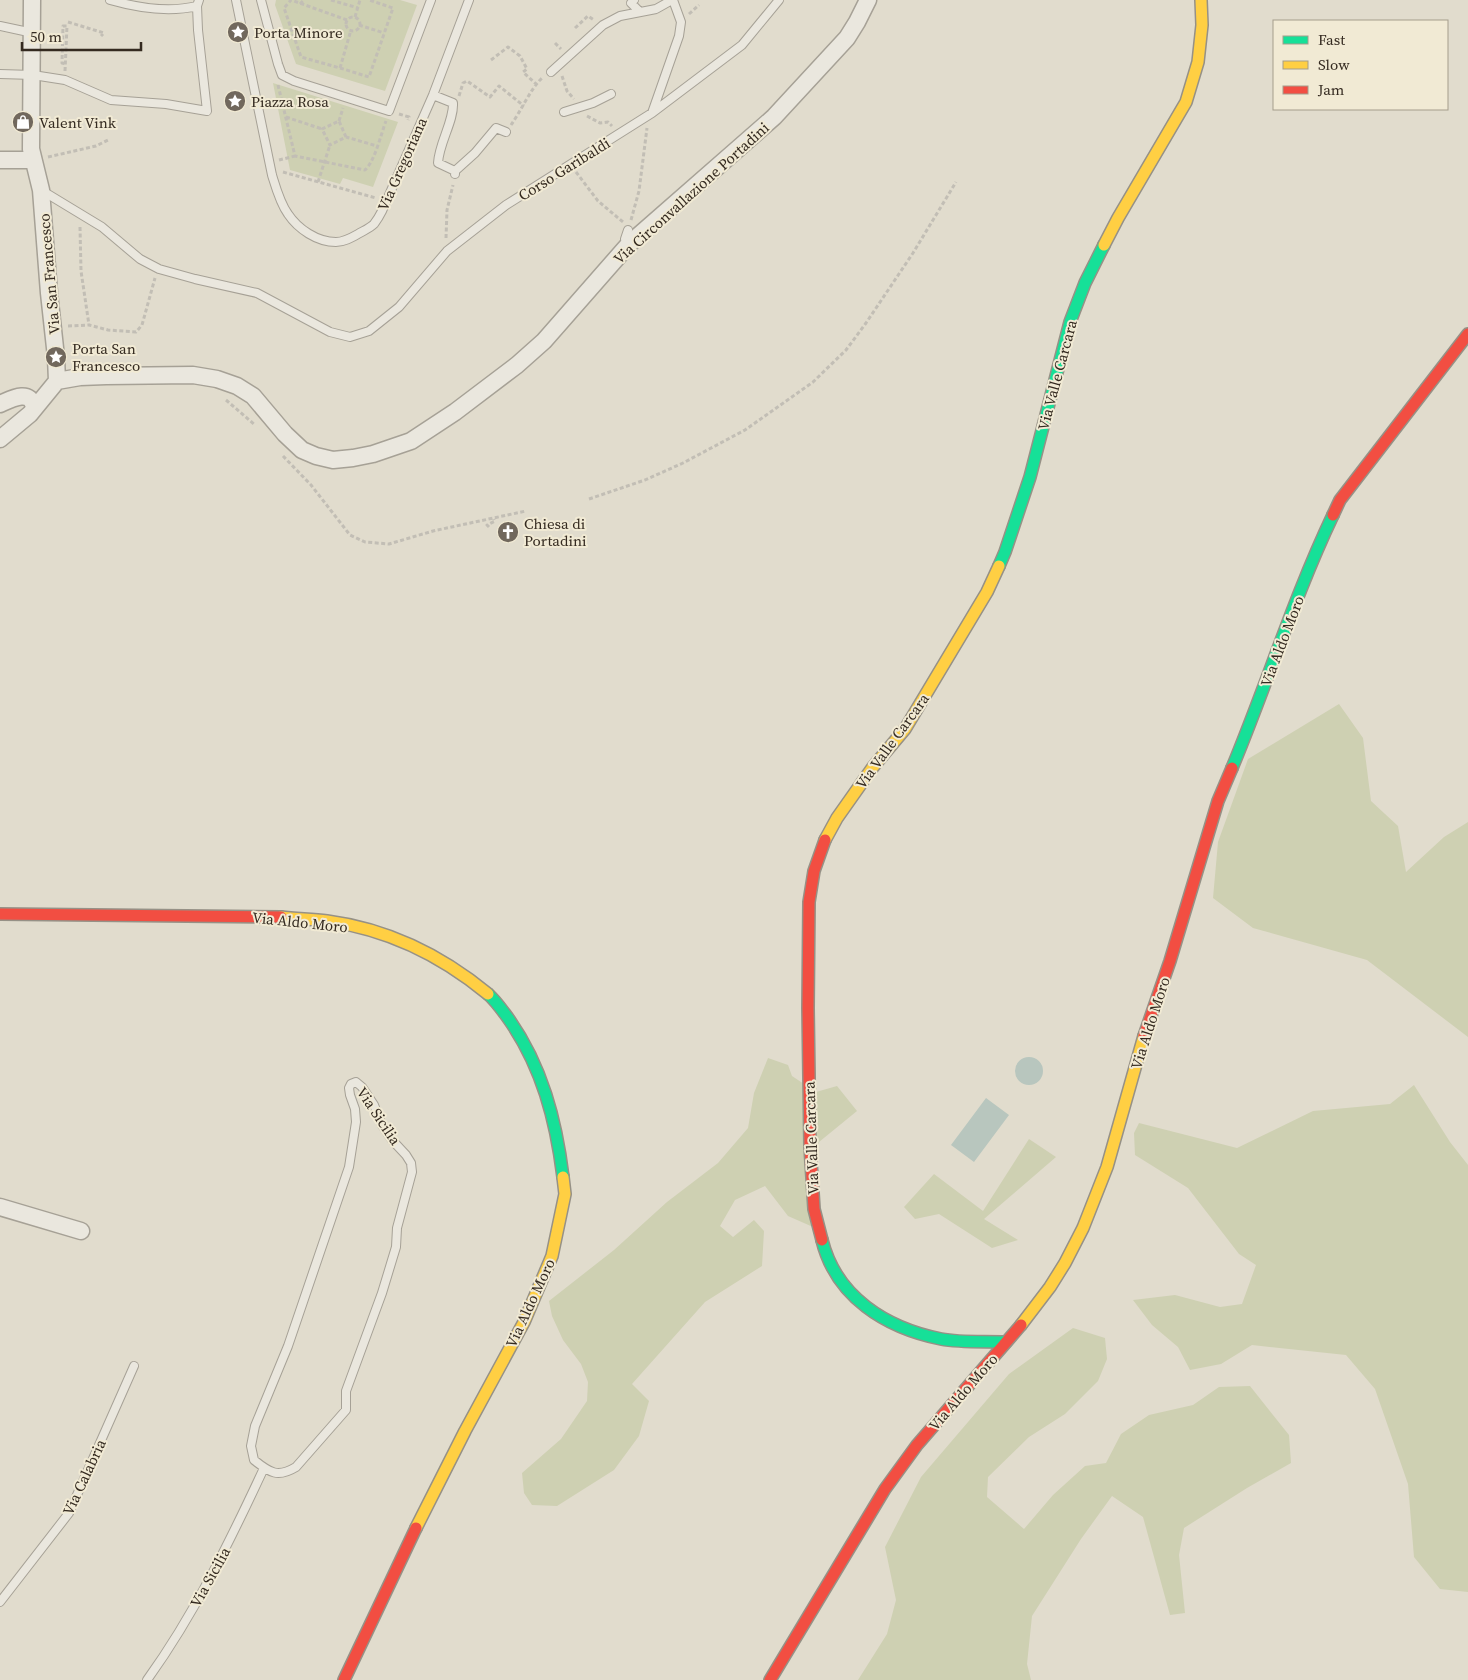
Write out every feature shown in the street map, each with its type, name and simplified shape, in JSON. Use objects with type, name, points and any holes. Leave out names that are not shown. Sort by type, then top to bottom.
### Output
[{"type":"main road","name":"Via Valle Carcara","points":[[1006,1342],[943,1339],[906,1330],[876,1315],[846,1288],[834,1270],[823,1245],[814,1209],[810,1146],[809,902],[814,871],[824,842],[837,818],[873,767],[905,728],[987,592],[1005,552],[1030,477],[1070,322],[1085,283],[1118,218],[1186,102],[1198,62],[1202,24],[1201,0]]},
{"type":"main road","name":"Via Aldo Moro","points":[[770,1680],[886,1489],[917,1446],[1006,1342],[1050,1287],[1065,1263],[1083,1228],[1104,1176],[1143,1040],[1170,961],[1218,801],[1288,628],[1315,553],[1340,500],[1468,334]]},
{"type":"main road","name":"Via Aldo Moro","points":[[0,914],[277,917],[328,921],[378,932],[428,953],[466,975],[494,999],[519,1034],[541,1078],[558,1138],[564,1194],[552,1256],[524,1322],[465,1431],[414,1532],[344,1680]]},
{"type":"street","name":"Via San Francesco","points":[[32,0],[30,136],[38,159],[42,190],[57,381]]},
{"type":"street","name":"Via Circonvallazione Portadini","points":[[57,381],[80,377],[106,376],[193,375],[217,379],[237,386],[253,396],[284,434],[302,450],[333,460],[373,454],[411,441],[456,412],[544,341],[627,233],[774,117],[847,38],[868,0]]},
{"type":"street","points":[[0,160],[38,159]]},
{"type":"street","points":[[0,439],[30,414],[57,381]]},
{"type":"street","points":[[0,404],[23,396],[33,402],[34,408]]},
{"type":"street","points":[[0,1207],[81,1231]]},
{"type":"lane","points":[[0,74],[32,75],[65,80],[111,100],[166,104],[207,111],[198,3],[184,9],[110,0]]},
{"type":"lane","name":"Via Gregoriana","points":[[236,0],[272,175],[287,213],[308,234],[337,242],[348,240],[374,223],[382,211],[433,95],[469,0]]},
{"type":"lane","points":[[261,0],[282,75],[389,111],[431,0]]},
{"type":"lane","points":[[634,0],[631,3],[639,11]]},
{"type":"lane","points":[[551,72],[603,25],[620,16],[639,11],[656,10],[672,0],[681,22],[680,29],[651,116]]},
{"type":"lane","name":"Corso Garibaldi","points":[[159,269],[256,293],[330,332],[350,337],[369,331],[399,307],[447,251],[506,205],[651,116],[742,45],[779,0]]},
{"type":"lane","points":[[0,26],[33,34]]},
{"type":"lane","points":[[564,112],[593,103],[611,94]]},
{"type":"lane","points":[[433,95],[453,103],[439,153],[438,164],[455,172],[475,153],[496,128],[506,132]]},
{"type":"lane","points":[[42,190],[102,227],[140,258],[159,269]]},
{"type":"lane","name":"Via Sicilia","points":[[356,1082],[362,1087],[374,1105],[387,1132],[411,1163],[412,1172],[397,1228],[396,1247],[382,1293],[346,1391],[346,1410],[296,1467],[286,1473],[273,1473],[264,1468],[254,1460],[251,1446],[255,1426],[288,1346],[349,1167],[356,1122],[355,1109],[349,1088],[351,1084],[356,1082]]},
{"type":"lane","name":"Via Calabria","points":[[0,1602],[69,1514],[134,1366]]},
{"type":"lane","name":"Via Sicilia","points":[[147,1680],[162,1659],[226,1548],[264,1468]]},
{"type":"path","points":[[347,20],[291,0],[284,8],[301,57],[369,78],[393,8],[369,0]]},
{"type":"path","points":[[300,4],[304,0]]},
{"type":"path","points":[[331,0],[358,8]]},
{"type":"path","points":[[355,17],[360,0]]},
{"type":"path","points":[[575,28],[589,16]]},
{"type":"path","points":[[347,20],[350,17],[355,17]]},
{"type":"path","points":[[355,17],[359,25]]},
{"type":"path","points":[[347,20],[347,27],[351,30]]},
{"type":"path","points":[[68,22],[104,33],[101,36]]},
{"type":"path","points":[[359,25],[384,33]]},
{"type":"path","points":[[351,30],[356,29],[359,25]]},
{"type":"path","points":[[65,80],[66,64],[67,26],[63,26],[62,63],[66,64]]},
{"type":"path","points":[[340,68],[351,30]]},
{"type":"path","points":[[491,60],[508,47],[522,59],[527,68],[523,72],[536,84]]},
{"type":"path","points":[[506,132],[536,84],[551,72]]},
{"type":"path","points":[[562,77],[567,91],[572,96]]},
{"type":"path","points":[[276,79],[295,156]]},
{"type":"path","points":[[458,98],[464,83],[468,80],[490,97],[499,86],[524,106]]},
{"type":"path","points":[[582,111],[593,121],[600,123],[608,122]]},
{"type":"path","points":[[634,209],[639,191],[647,128],[651,116]]},
{"type":"path","points":[[286,117],[322,129],[339,122],[346,137]]},
{"type":"path","points":[[322,129],[330,145]]},
{"type":"path","points":[[318,182],[324,163],[330,145],[346,137],[377,146],[366,170],[324,163],[295,156],[279,160],[281,172],[377,199],[381,190]]},
{"type":"path","points":[[38,159],[96,146],[108,140]]},
{"type":"path","points":[[574,168],[579,177],[627,233]]},
{"type":"path","points":[[446,244],[447,210],[455,172]]},
{"type":"path","points":[[589,499],[645,480],[683,463],[745,430],[813,382],[846,350],[866,323],[913,253],[956,182]]},
{"type":"path","points":[[80,219],[81,271],[89,325]]},
{"type":"path","points":[[66,326],[89,325],[108,330],[136,332],[142,325],[159,269]]},
{"type":"path","points":[[221,396],[260,429]]},
{"type":"path","points":[[281,453],[311,485],[350,535],[365,542],[389,544],[432,531],[526,511]]},
{"type":"path","points":[[489,527],[487,524],[495,522],[494,519]]},
{"type":"green space","points":[[276,0],[400,0],[417,5],[385,91],[296,64],[275,5]]},
{"type":"green space","points":[[273,83],[398,122],[373,187],[343,178],[340,184],[290,170]]},
{"type":"green space","points":[[1339,704],[1363,738],[1371,801],[1398,826],[1406,872],[1444,837],[1468,822],[1468,1037],[1367,960],[1253,928],[1213,898],[1218,842],[1248,759]]},
{"type":"green space","points":[[768,1058],[788,1065],[792,1076],[816,1092],[837,1086],[857,1111],[819,1142],[813,1227],[788,1216],[765,1186],[735,1200],[720,1226],[733,1237],[754,1220],[764,1231],[762,1266],[705,1302],[632,1384],[649,1401],[639,1436],[614,1470],[557,1506],[532,1505],[524,1493],[522,1473],[561,1439],[587,1401],[588,1382],[581,1364],[563,1340],[552,1316],[549,1301],[614,1250],[667,1202],[718,1163],[748,1128],[754,1093]]},
{"type":"green space","points":[[1414,1085],[1450,1142],[1468,1165],[1468,1592],[1440,1589],[1414,1557],[1408,1484],[1375,1389],[1346,1355],[1252,1345],[1221,1364],[1190,1370],[1178,1347],[1152,1325],[1133,1300],[1175,1295],[1220,1307],[1242,1304],[1256,1265],[1239,1254],[1188,1188],[1135,1155],[1134,1133],[1139,1123],[1237,1148],[1313,1111],[1390,1104]]},
{"type":"green space","points":[[1029,1139],[1056,1157],[984,1219],[1018,1240],[992,1248],[939,1214],[915,1219],[904,1207],[934,1174],[983,1211]]},
{"type":"green space","points":[[1073,1328],[1105,1338],[1107,1359],[1098,1381],[1065,1414],[1029,1437],[988,1477],[987,1497],[1024,1529],[1053,1495],[1085,1466],[1106,1463],[1121,1434],[1149,1415],[1193,1405],[1219,1387],[1250,1386],[1289,1435],[1291,1463],[1184,1528],[1179,1555],[1185,1613],[1170,1615],[1143,1517],[1112,1496],[1081,1539],[1032,1616],[1027,1664],[1031,1680],[858,1680],[887,1634],[896,1600],[885,1547],[921,1477],[1009,1374]]},
{"type":"shaded area","points":[[1029,1057],[1039,1061],[1043,1071],[1039,1081],[1029,1085],[1019,1081],[1015,1071],[1019,1061]]},
{"type":"shaded area","points":[[986,1098],[1009,1115],[974,1162],[951,1145]]},
{"type":"traffic: fast","points":[[999,566],[1030,477],[1070,322],[1085,283],[1104,245]]},
{"type":"traffic: fast","points":[[1232,768],[1293,609],[1333,515]]},
{"type":"traffic: fast","points":[[488,994],[520,1036],[538,1074],[551,1114],[563,1177]]},
{"type":"traffic: fast","points":[[822,1240],[829,1260],[839,1278],[866,1307],[883,1318],[901,1327],[941,1339],[1006,1342]]},
{"type":"traffic: slow","points":[[1104,245],[1186,102],[1198,62],[1202,25],[1201,0]]},
{"type":"traffic: slow","points":[[825,840],[837,818],[873,767],[905,729],[987,592],[999,566]]},
{"type":"traffic: slow","points":[[281,917],[321,920],[371,930],[433,956],[488,994]]},
{"type":"traffic: slow","points":[[1021,1325],[1050,1287],[1083,1228],[1107,1167],[1144,1036]]},
{"type":"traffic: slow","points":[[416,1528],[465,1431],[524,1322],[552,1256],[565,1194],[563,1177]]},
{"type":"traffic: jam","points":[[1333,515],[1340,500],[1468,334]]},
{"type":"traffic: jam","points":[[1144,1036],[1170,961],[1218,801],[1232,768]]},
{"type":"traffic: jam","points":[[822,1240],[814,1209],[810,1146],[808,1008],[809,902],[814,871],[825,840]]},
{"type":"traffic: jam","points":[[0,914],[281,917]]},
{"type":"traffic: jam","points":[[770,1680],[885,1489],[917,1445],[1021,1325]]},
{"type":"traffic: jam","points":[[344,1680],[416,1528]]},
{"type":"place","name":"Porta Minore","points":[[238,32]]},
{"type":"place","name":"Piazza Rosa","points":[[235,101]]},
{"type":"place","name":"Valent Vink","points":[[23,122]]},
{"type":"place","name":"Porta San Francesco","points":[[56,357]]},
{"type":"place","name":"Chiesa di Portadini","points":[[508,532]]}]
